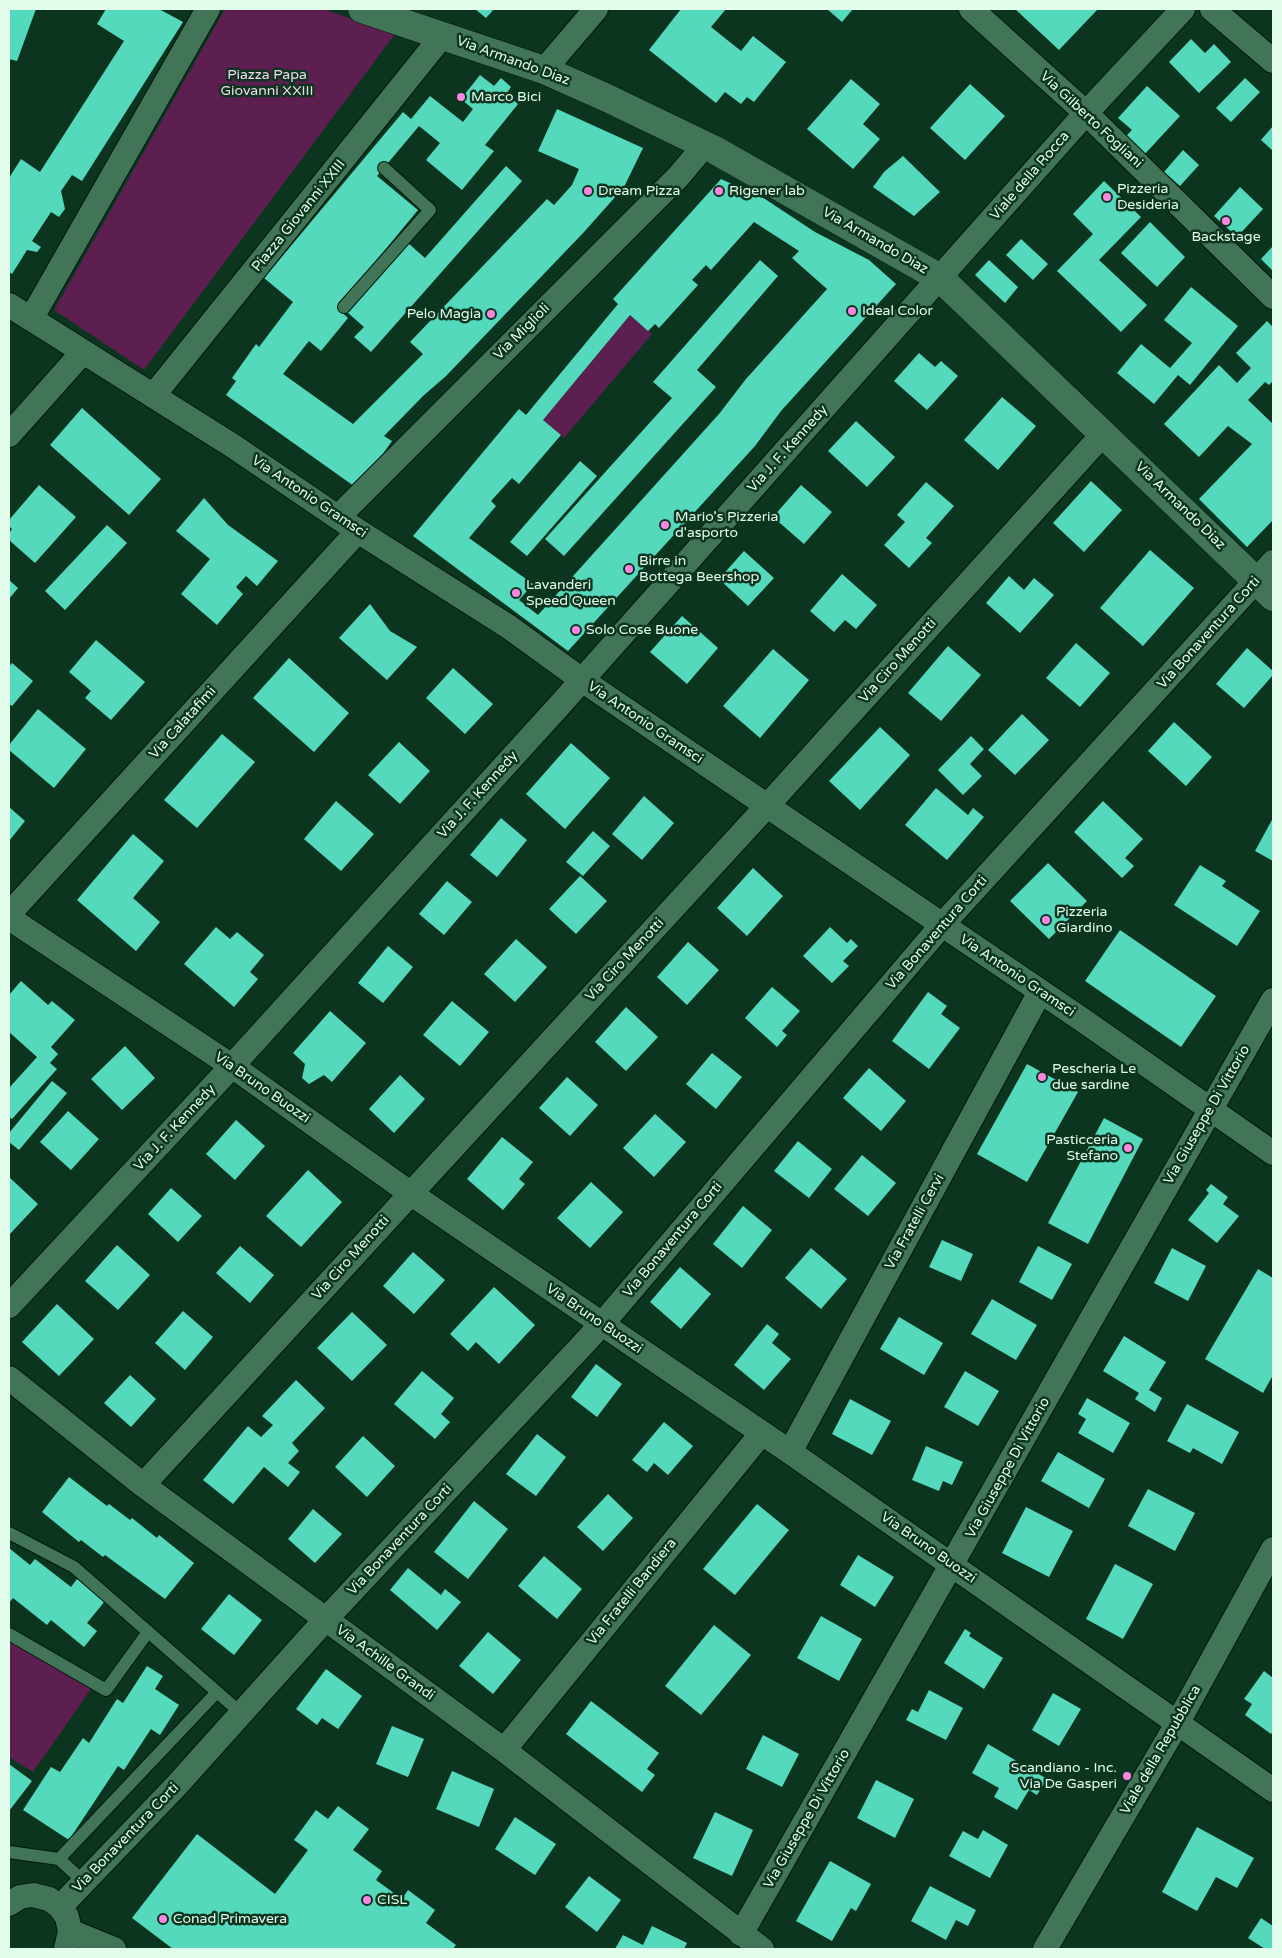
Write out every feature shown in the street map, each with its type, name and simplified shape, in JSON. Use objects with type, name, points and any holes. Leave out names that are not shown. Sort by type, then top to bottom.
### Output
[{"type":"street","points":[[31,319],[208,9]]},
{"type":"street","points":[[544,70],[596,9]]},
{"type":"street","name":"Via Gilberto Fogliani","points":[[971,9],[1086,113],[1273,297]]},
{"type":"street","name":"Viale della Rocca","points":[[940,278],[1086,113],[1183,9]]},
{"type":"street","points":[[1212,9],[1273,61]]},
{"type":"street","name":"Via Armando Diaz","points":[[379,11],[443,36],[544,70],[705,145],[940,278],[1104,433],[1268,580]]},
{"type":"street","name":"Piazza Giovanni XXIII","points":[[153,396],[361,150],[443,36]]},
{"type":"street","name":"Via Miglioli","points":[[338,517],[678,177],[705,145]]},
{"type":"street","name":"Via J. F. Kennedy","points":[[9,1306],[232,1066],[582,680],[940,278]]},
{"type":"street","name":"Via Antonio Gramsci","points":[[9,305],[153,396],[358,532],[509,627],[582,680],[1273,1152]]},
{"type":"street","points":[[9,435],[83,352]]},
{"type":"street","name":"Via Ciro Menotti","points":[[143,1485],[767,806],[1104,433]]},
{"type":"street","name":"Via Calatafimi","points":[[9,914],[358,532]]},
{"type":"street","name":"Via Bonaventura Corti","points":[[60,1907],[602,1324],[942,925],[1268,580]]},
{"type":"street","name":"Via Bruno Buozzi","points":[[9,918],[232,1066],[410,1194],[790,1452],[1273,1790]]},
{"type":"street","name":"Via Fratelli Cervi","points":[[790,1452],[1040,992]]},
{"type":"street","name":"Via Giuseppe Di Vittorio","points":[[741,1934],[953,1565],[1273,1000]]},
{"type":"street","name":"Via Achille Grandi","points":[[9,1378],[143,1485],[504,1750],[762,1949]]},
{"type":"street","name":"Via Fratelli Bandiera","points":[[504,1750],[761,1434]]},
{"type":"street","name":"Viale della Repubblica","points":[[1045,1949],[1177,1724],[1273,1549]]},
{"type":"street","points":[[9,1904],[20,1897],[33,1895],[49,1899],[60,1907],[67,1917],[68,1940],[114,1949]]},
{"type":"lane","points":[[344,307],[430,210],[384,168]]},
{"type":"lane","points":[[9,1533],[74,1567],[241,1713]]},
{"type":"lane","points":[[9,1634],[106,1690],[148,1632]]},
{"type":"lane","points":[[59,1859],[217,1692]]},
{"type":"lane","points":[[9,1852],[59,1859],[84,1882]]},
{"type":"green space","name":"Piazza Papa Giovanni XXIII","points":[[225,9],[323,9],[395,34],[144,370],[54,310]]},
{"type":"green space","points":[[630,315],[652,334],[564,438],[543,420]]},
{"type":"green space","points":[[9,1640],[91,1689],[33,1772],[9,1757]]},
{"type":"building","points":[[9,9],[36,9],[17,61],[9,59]]},
{"type":"building","points":[[106,9],[159,9],[183,22],[82,181],[72,175],[61,191],[65,209],[59,217],[51,212],[32,241],[41,247],[37,252],[27,250],[12,274],[9,272],[9,178],[21,159],[40,172],[124,41],[97,24]]},
{"type":"building","points":[[475,9],[494,9],[486,18]]},
{"type":"building","points":[[681,9],[726,9],[711,27],[741,51],[753,36],[786,62],[754,102],[747,97],[741,104],[725,92],[716,103],[649,50]]},
{"type":"building","points":[[827,9],[853,9],[842,22]]},
{"type":"building","points":[[1015,9],[1098,9],[1059,50]]},
{"type":"building","points":[[1191,39],[1205,53],[1214,44],[1231,62],[1199,93],[1169,62]]},
{"type":"building","points":[[480,75],[494,86],[501,78],[511,87],[506,94],[518,104],[485,145],[494,151],[462,190],[426,160],[440,143],[419,126],[377,176],[418,210],[337,308],[348,318],[321,351],[309,341],[283,374],[353,424],[423,354],[410,342],[547,199],[554,205],[572,185],[579,169],[538,151],[557,109],[643,148],[624,187],[584,232],[446,376],[423,396],[384,436],[392,441],[358,489],[226,395],[236,381],[232,378],[256,344],[259,347],[293,302],[264,278],[403,112],[411,119],[430,96],[463,122],[473,109],[461,99]]},
{"type":"building","points":[[1245,78],[1260,92],[1231,122],[1216,108]]},
{"type":"building","points":[[851,79],[880,104],[863,124],[880,139],[853,169],[807,129]]},
{"type":"building","points":[[970,84],[1005,116],[965,160],[930,128]]},
{"type":"building","points":[[1147,86],[1180,116],[1143,156],[1124,138],[1132,130],[1118,118]]},
{"type":"building","points":[[1273,126],[1273,151],[1261,140]]},
{"type":"building","points":[[1183,150],[1199,165],[1180,186],[1164,172]]},
{"type":"building","points":[[903,156],[940,192],[914,216],[873,187],[884,172]]},
{"type":"building","points":[[506,166],[522,181],[371,352],[354,337],[364,327],[347,312],[408,243],[425,258]]},
{"type":"building","points":[[721,179],[765,199],[815,232],[869,260],[896,284],[781,411],[755,446],[568,651],[413,536],[519,409],[526,415],[618,304],[613,299]],"holes":[[[754,222],[799,251],[792,258],[827,289],[746,379],[719,414],[538,615],[519,600],[533,584],[469,538],[496,506],[491,501],[512,478],[519,484],[561,435],[543,420],[630,315],[648,331],[655,324],[659,328],[698,285],[692,280],[706,265],[711,270]]]},
{"type":"building","points":[[1104,181],[1141,217],[1099,260],[1147,305],[1121,332],[1057,271],[1093,234],[1073,214]]},
{"type":"building","points":[[1240,187],[1263,209],[1237,237],[1214,216]]},
{"type":"building","points":[[1150,222],[1185,257],[1157,287],[1121,253]]},
{"type":"building","points":[[1021,239],[1048,264],[1033,280],[1006,255]]},
{"type":"building","points":[[1273,246],[1273,271],[1261,259]]},
{"type":"building","points":[[760,260],[778,276],[697,370],[716,387],[564,556],[545,539],[672,398],[653,382]]},
{"type":"building","points":[[989,260],[1018,287],[1005,303],[975,275]]},
{"type":"building","points":[[1191,287],[1238,326],[1190,385],[1178,375],[1154,404],[1117,373],[1141,344],[1170,368],[1192,343],[1164,320]]},
{"type":"building","points":[[1267,321],[1273,327],[1273,381],[1269,385],[1265,382],[1248,400],[1273,424],[1273,520],[1247,547],[1199,499],[1252,444],[1228,426],[1199,457],[1164,424],[1219,365],[1237,383],[1251,368],[1236,353]]},
{"type":"building","points":[[919,353],[935,367],[941,361],[958,376],[927,410],[894,381]]},
{"type":"building","points":[[1002,397],[1036,426],[998,470],[964,440]]},
{"type":"building","points":[[82,408],[161,479],[129,515],[50,445]]},
{"type":"building","points":[[856,421],[895,457],[867,487],[828,451]]},
{"type":"building","points":[[580,461],[597,476],[527,556],[510,542]]},
{"type":"building","points":[[1091,481],[1122,510],[1084,552],[1053,523]]},
{"type":"building","points":[[926,482],[954,506],[926,538],[932,543],[909,568],[884,545],[905,522],[897,515]]},
{"type":"building","points":[[39,485],[76,517],[35,563],[9,540],[9,533],[12,529],[9,526],[9,520]]},
{"type":"building","points":[[801,485],[832,512],[804,544],[773,517]]},
{"type":"building","points":[[204,498],[228,525],[278,561],[257,586],[246,576],[236,587],[243,594],[217,625],[181,594],[210,559],[176,531]]},
{"type":"building","points":[[107,525],[127,543],[65,610],[45,591]]},
{"type":"building","points":[[1150,550],[1194,588],[1143,646],[1100,608]]},
{"type":"building","points":[[744,551],[774,578],[748,606],[719,579]]},
{"type":"building","points":[[842,574],[877,605],[856,629],[845,620],[834,632],[810,611]]},
{"type":"building","points":[[1009,576],[1024,590],[1034,578],[1054,595],[1020,633],[986,603]]},
{"type":"building","points":[[9,580],[18,588],[9,599]]},
{"type":"building","points":[[370,604],[390,631],[417,647],[387,680],[339,638]]},
{"type":"building","points":[[682,616],[718,648],[687,684],[650,652]]},
{"type":"building","points":[[96,640],[145,682],[111,720],[85,698],[91,691],[69,672]]},
{"type":"building","points":[[1076,643],[1110,673],[1080,707],[1046,678]]},
{"type":"building","points":[[948,646],[981,675],[941,721],[908,693]]},
{"type":"building","points":[[1247,648],[1273,671],[1273,675],[1244,708],[1216,684]]},
{"type":"building","points":[[773,649],[809,680],[760,738],[723,706]]},
{"type":"building","points":[[289,658],[349,713],[314,752],[253,698]]},
{"type":"building","points":[[12,663],[33,681],[12,706],[9,704],[9,667]]},
{"type":"building","points":[[453,668],[493,704],[465,734],[426,698]]},
{"type":"building","points":[[38,709],[86,749],[54,788],[9,750],[9,745]]},
{"type":"building","points":[[1022,714],[1049,740],[1015,775],[988,750]]},
{"type":"building","points":[[1174,722],[1212,757],[1186,786],[1148,751]]},
{"type":"building","points":[[880,727],[910,755],[860,810],[829,781]]},
{"type":"building","points":[[222,734],[255,762],[197,828],[164,800]]},
{"type":"building","points":[[971,736],[984,749],[970,764],[982,776],[963,795],[938,770]]},
{"type":"building","points":[[399,742],[430,771],[400,804],[368,775]]},
{"type":"building","points":[[571,743],[610,778],[565,829],[526,794]]},
{"type":"building","points":[[936,788],[968,815],[973,808],[984,817],[947,860],[905,825]]},
{"type":"building","points":[[644,796],[674,823],[642,860],[612,834]]},
{"type":"building","points":[[336,801],[374,834],[341,871],[304,839]]},
{"type":"building","points":[[1103,801],[1143,839],[1125,858],[1134,866],[1122,878],[1074,832]]},
{"type":"building","points":[[9,807],[25,821],[9,841]]},
{"type":"building","points":[[501,818],[527,840],[497,877],[470,855]]},
{"type":"building","points":[[1273,818],[1273,861],[1255,851]]},
{"type":"building","points":[[593,831],[610,846],[583,876],[566,862]]},
{"type":"building","points":[[133,834],[164,861],[133,898],[160,922],[136,951],[77,900]]},
{"type":"building","points":[[1048,863],[1087,901],[1049,939],[1010,901]]},
{"type":"building","points":[[1200,865],[1226,881],[1222,886],[1260,911],[1237,946],[1174,905]]},
{"type":"building","points":[[753,868],[783,896],[747,936],[717,908]]},
{"type":"building","points":[[580,876],[607,901],[576,934],[549,909]]},
{"type":"building","points":[[447,881],[472,902],[444,935],[419,914]]},
{"type":"building","points":[[216,927],[230,939],[237,932],[264,955],[250,972],[258,979],[234,1007],[184,964]]},
{"type":"building","points":[[830,927],[847,943],[851,939],[858,946],[843,961],[849,966],[832,983],[803,956]]},
{"type":"building","points":[[1120,930],[1216,996],[1181,1047],[1085,981]]},
{"type":"building","points":[[516,939],[547,967],[515,1002],[484,974]]},
{"type":"building","points":[[688,942],[719,970],[687,1005],[657,977]]},
{"type":"building","points":[[388,946],[413,967],[383,1003],[358,983]]},
{"type":"building","points":[[21,981],[48,1005],[52,1001],[75,1020],[51,1047],[58,1054],[50,1063],[57,1069],[12,1119],[9,1117],[9,1088],[37,1057],[9,1032],[9,995]]},
{"type":"building","points":[[772,987],[800,1011],[782,1031],[787,1035],[777,1047],[745,1018]]},
{"type":"building","points":[[928,992],[947,1006],[941,1014],[960,1028],[929,1069],[892,1041]]},
{"type":"building","points":[[452,1001],[489,1032],[460,1066],[423,1035]]},
{"type":"building","points":[[626,1007],[658,1037],[626,1071],[595,1042]]},
{"type":"building","points":[[330,1011],[366,1043],[332,1082],[324,1075],[309,1084],[302,1078],[305,1064],[293,1053]]},
{"type":"building","points":[[125,1046],[155,1078],[122,1110],[91,1079]]},
{"type":"building","points":[[712,1053],[742,1077],[716,1109],[686,1084]]},
{"type":"building","points":[[1027,1064],[1078,1092],[1027,1182],[977,1154]]},
{"type":"building","points":[[869,1068],[906,1101],[881,1131],[843,1098]]},
{"type":"building","points":[[400,1075],[425,1099],[394,1133],[369,1109]]},
{"type":"building","points":[[567,1077],[598,1105],[570,1136],[539,1108]]},
{"type":"building","points":[[52,1081],[67,1093],[19,1150],[9,1142],[9,1133]]},
{"type":"building","points":[[68,1111],[99,1139],[71,1170],[40,1142]]},
{"type":"building","points":[[655,1114],[686,1142],[654,1177],[623,1148]]},
{"type":"building","points":[[1104,1118],[1143,1139],[1088,1244],[1048,1223]]},
{"type":"building","points":[[236,1120],[265,1146],[235,1180],[206,1154]]},
{"type":"building","points":[[502,1137],[533,1162],[519,1179],[525,1184],[503,1210],[467,1179]]},
{"type":"building","points":[[798,1141],[832,1169],[809,1198],[774,1171]]},
{"type":"building","points":[[862,1155],[896,1183],[868,1216],[834,1189]]},
{"type":"building","points":[[308,1170],[342,1202],[301,1247],[266,1216]]},
{"type":"building","points":[[9,1177],[38,1204],[9,1235]]},
{"type":"building","points":[[591,1182],[623,1212],[590,1248],[557,1218]]},
{"type":"building","points":[[1211,1184],[1228,1197],[1223,1204],[1239,1216],[1217,1243],[1188,1220],[1209,1193],[1206,1190]]},
{"type":"building","points":[[171,1188],[202,1216],[178,1242],[148,1214]]},
{"type":"building","points":[[743,1206],[772,1230],[742,1268],[713,1244]]},
{"type":"building","points":[[942,1240],[973,1254],[961,1281],[929,1267]]},
{"type":"building","points":[[117,1245],[150,1275],[118,1310],[85,1281]]},
{"type":"building","points":[[240,1246],[274,1275],[250,1303],[216,1273]]},
{"type":"building","points":[[1038,1246],[1072,1264],[1052,1300],[1019,1282]]},
{"type":"building","points":[[811,1248],[847,1279],[821,1309],[785,1278]]},
{"type":"building","points":[[1172,1248],[1206,1266],[1188,1301],[1154,1283]]},
{"type":"building","points":[[413,1252],[445,1280],[414,1314],[383,1286]]},
{"type":"building","points":[[680,1267],[711,1294],[681,1329],[650,1302]]},
{"type":"building","points":[[1258,1269],[1273,1278],[1273,1375],[1263,1393],[1205,1359]]},
{"type":"building","points":[[494,1287],[535,1325],[499,1364],[476,1342],[468,1351],[450,1334]]},
{"type":"building","points":[[992,1299],[1037,1325],[1016,1360],[971,1334]]},
{"type":"building","points":[[57,1304],[94,1339],[59,1376],[22,1342]]},
{"type":"building","points":[[183,1311],[213,1337],[185,1370],[155,1343]]},
{"type":"building","points":[[352,1312],[387,1345],[352,1381],[317,1348]]},
{"type":"building","points":[[899,1317],[943,1343],[924,1375],[880,1349]]},
{"type":"building","points":[[767,1324],[779,1334],[772,1343],[791,1359],[764,1390],[734,1365]]},
{"type":"building","points":[[1124,1336],[1166,1362],[1149,1390],[1162,1398],[1155,1412],[1135,1399],[1139,1393],[1103,1371]]},
{"type":"building","points":[[596,1364],[622,1384],[597,1417],[571,1397]]},
{"type":"building","points":[[422,1371],[454,1398],[441,1414],[450,1422],[435,1439],[394,1404]]},
{"type":"building","points":[[965,1371],[999,1391],[978,1426],[944,1407]]},
{"type":"building","points":[[130,1375],[156,1399],[131,1427],[104,1403]]},
{"type":"building","points":[[296,1380],[325,1408],[292,1443],[299,1451],[288,1463],[300,1472],[288,1487],[264,1467],[233,1504],[203,1480],[248,1426],[261,1437],[273,1425],[262,1416]]},
{"type":"building","points":[[1087,1398],[1130,1423],[1113,1453],[1078,1433],[1086,1419],[1078,1414]]},
{"type":"building","points":[[850,1399],[891,1421],[872,1455],[832,1434]]},
{"type":"building","points":[[1187,1404],[1239,1432],[1222,1464],[1193,1448],[1190,1453],[1167,1441]]},
{"type":"building","points":[[664,1422],[693,1446],[668,1475],[654,1463],[647,1472],[632,1460]]},
{"type":"building","points":[[537,1434],[566,1457],[536,1496],[506,1474]]},
{"type":"building","points":[[363,1436],[395,1466],[367,1497],[335,1467]]},
{"type":"building","points":[[926,1446],[963,1462],[952,1485],[943,1481],[939,1491],[912,1480]]},
{"type":"building","points":[[1058,1452],[1105,1479],[1089,1508],[1041,1481]]},
{"type":"building","points":[[69,1477],[107,1506],[109,1504],[130,1520],[132,1518],[157,1538],[159,1535],[194,1563],[165,1599],[105,1555],[103,1557],[81,1540],[79,1542],[42,1512]]},
{"type":"building","points":[[1148,1489],[1195,1513],[1175,1551],[1128,1526]]},
{"type":"building","points":[[608,1494],[633,1518],[603,1551],[577,1527]]},
{"type":"building","points":[[474,1501],[508,1529],[468,1579],[434,1552]]},
{"type":"building","points":[[757,1504],[789,1530],[735,1595],[703,1569]]},
{"type":"building","points":[[1026,1507],[1073,1531],[1049,1577],[1002,1553]]},
{"type":"building","points":[[313,1509],[342,1534],[315,1563],[288,1539]]},
{"type":"building","points":[[9,1548],[30,1565],[35,1559],[71,1587],[77,1579],[105,1601],[87,1623],[97,1631],[84,1647],[51,1620],[47,1625],[13,1598],[9,1603]]},
{"type":"building","points":[[858,1555],[894,1577],[875,1607],[840,1585]]},
{"type":"building","points":[[544,1556],[582,1589],[557,1619],[518,1586]]},
{"type":"building","points":[[1115,1564],[1153,1584],[1123,1639],[1086,1619]]},
{"type":"building","points":[[408,1568],[441,1595],[445,1589],[461,1602],[437,1630],[390,1590]]},
{"type":"building","points":[[229,1594],[262,1620],[234,1655],[201,1629]]},
{"type":"building","points":[[821,1616],[862,1639],[839,1681],[797,1658]]},
{"type":"building","points":[[714,1625],[751,1655],[701,1715],[665,1686]]},
{"type":"building","points":[[965,1629],[971,1633],[969,1636],[1003,1658],[984,1689],[944,1663]]},
{"type":"building","points":[[488,1632],[521,1660],[493,1694],[459,1666]]},
{"type":"building","points":[[147,1666],[163,1676],[155,1689],[179,1705],[160,1735],[151,1729],[124,1770],[118,1766],[69,1840],[23,1810],[51,1767],[60,1772],[83,1738],[89,1743],[117,1699],[123,1703]]},
{"type":"building","points":[[326,1669],[362,1696],[338,1729],[322,1718],[317,1725],[296,1709]]},
{"type":"building","points":[[1264,1671],[1273,1678],[1273,1731],[1271,1734],[1245,1715],[1252,1704],[1244,1699]]},
{"type":"building","points":[[929,1690],[963,1708],[946,1740],[906,1720],[912,1709],[918,1712]]},
{"type":"building","points":[[1053,1693],[1081,1709],[1059,1746],[1032,1730]]},
{"type":"building","points":[[591,1701],[659,1753],[647,1769],[655,1775],[642,1792],[566,1734]]},
{"type":"building","points":[[392,1726],[424,1739],[408,1777],[376,1764]]},
{"type":"building","points":[[763,1735],[799,1754],[782,1787],[746,1769]]},
{"type":"building","points":[[988,1744],[1047,1779],[1037,1795],[1029,1790],[1017,1810],[994,1797],[999,1788],[972,1773]]},
{"type":"building","points":[[9,1764],[32,1781],[9,1811]]},
{"type":"building","points":[[452,1771],[494,1789],[479,1827],[436,1809]]},
{"type":"building","points":[[876,1780],[914,1799],[895,1838],[857,1818]]},
{"type":"building","points":[[338,1806],[369,1829],[353,1850],[382,1871],[376,1880],[402,1899],[408,1890],[435,1910],[426,1923],[456,1945],[453,1949],[173,1949],[132,1918],[197,1834],[275,1894],[308,1850],[294,1840],[316,1810],[328,1819]]},
{"type":"building","points":[[715,1812],[753,1830],[732,1876],[693,1858]]},
{"type":"building","points":[[515,1817],[556,1844],[535,1875],[495,1849]]},
{"type":"building","points":[[1197,1827],[1254,1858],[1237,1888],[1216,1877],[1197,1911],[1162,1892]]},
{"type":"building","points":[[983,1830],[1008,1845],[990,1878],[949,1856],[963,1831],[978,1839]]},
{"type":"building","points":[[830,1861],[871,1884],[856,1911],[851,1908],[832,1941],[796,1921]]},
{"type":"building","points":[[589,1876],[621,1900],[597,1932],[565,1907]]},
{"type":"building","points":[[930,1886],[976,1910],[968,1926],[956,1920],[946,1940],[911,1921]]},
{"type":"building","points":[[1261,1918],[1273,1926],[1273,1949],[1265,1949],[1248,1938]]},
{"type":"building","points":[[652,1926],[687,1943],[684,1949],[615,1949],[623,1935],[643,1945]]},
{"type":"place","name":"Marco Bici","points":[[461,97]]},
{"type":"place","name":"Dream Pizza","points":[[588,191]]},
{"type":"place","name":"Rigener lab","points":[[719,191]]},
{"type":"place","name":"Pizzeria Desideria","points":[[1107,197]]},
{"type":"place","name":"Backstage","points":[[1226,221]]},
{"type":"place","name":"Ideal Color","points":[[852,311]]},
{"type":"place","name":"Pelo Magia","points":[[491,314]]},
{"type":"place","name":"Mario's Pizzeria d'asporto","points":[[665,525]]},
{"type":"place","name":"Birre in Bottega Beershop","points":[[629,569]]},
{"type":"place","name":"Lavanderi Speed Queen","points":[[516,593]]},
{"type":"place","name":"Solo Cose Buone","points":[[576,630]]},
{"type":"place","name":"Pizzeria Giardino","points":[[1046,920]]},
{"type":"place","name":"Pescheria Le due sardine","points":[[1042,1077]]},
{"type":"place","name":"Pasticceria Stefano","points":[[1128,1148]]},
{"type":"place","name":"Scandiano - Inc. Via De Gasperi","points":[[1127,1776]]},
{"type":"place","name":"CISL","points":[[367,1900]]},
{"type":"place","name":"Conad Primavera","points":[[163,1919]]}]
